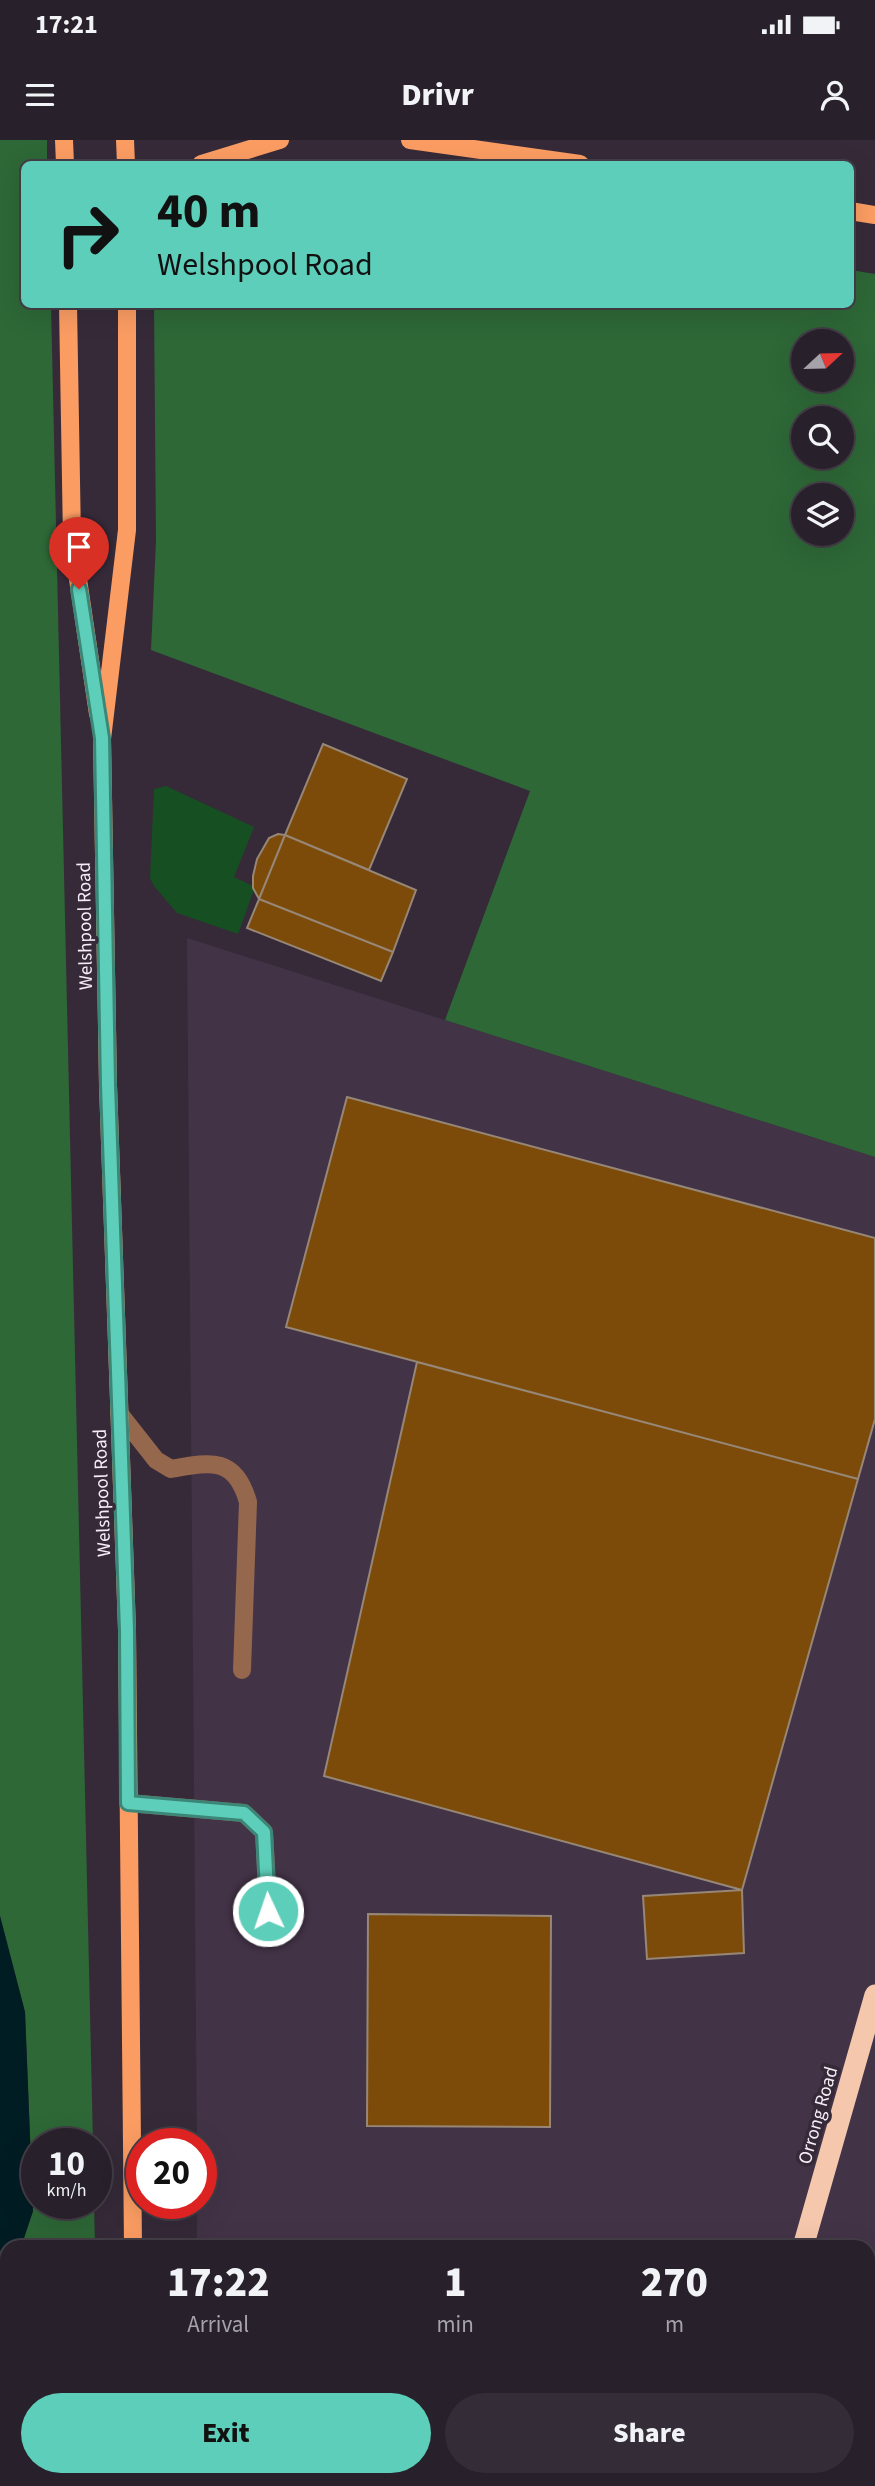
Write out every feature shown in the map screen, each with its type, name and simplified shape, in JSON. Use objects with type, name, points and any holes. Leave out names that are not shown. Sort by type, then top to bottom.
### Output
[{"type":"highway","name":"Orrong Road","points":[[805,2240],[875,1995]]},
{"type":"main road","points":[[64,140],[65,161]]},
{"type":"main road","points":[[125,140],[126,161]]},
{"type":"main road","points":[[211,161],[280,140]]},
{"type":"main road","points":[[410,140],[559,161]]},
{"type":"main road","points":[[854,212],[875,215]]},
{"type":"main road","name":"Welshpool Road","points":[[68,308],[72,539],[102,738],[108,1085],[127,1630],[133,2240]]},
{"type":"main road","name":"Welshpool Road","points":[[102,738],[127,530],[127,308]]},
{"type":"lane","points":[[119,1413],[156,1460],[171,1469],[207,1462],[225,1467],[243,1485],[248,1502],[242,1670]]},
{"type":"lane","points":[[128,1803],[244,1813],[254,1822],[264,1832],[270,1937]]},
{"type":"shaded area","points":[[187,938],[875,1157],[875,2240],[197,2240],[197,2219],[217,2219],[217,2128],[197,2128]]},
{"type":"shaded area","points":[[0,1916],[25,2012],[30,2128],[21,2128],[21,2219],[30,2219],[23,2240],[0,2240]]},
{"type":"green space","points":[[0,140],[47,140],[47,161],[21,161],[21,308],[51,308],[93,2128],[30,2128],[25,2012],[0,1916]]},
{"type":"green space","points":[[854,270],[875,274],[875,1157],[445,1020],[530,791],[151,650],[156,541],[154,308],[854,308]]},
{"type":"green space","points":[[166,786],[254,827],[234,877],[255,887],[238,934],[177,913],[150,878],[154,789]]},
{"type":"green space","points":[[30,2219],[94,2219],[95,2240],[23,2240]]},
{"type":"building","points":[[323,744],[407,779],[369,870],[285,835]]},
{"type":"building","points":[[278,834],[285,835],[259,899],[253,888],[257,859],[269,838]]},
{"type":"building","points":[[285,835],[416,890],[393,952],[259,899]]},
{"type":"building","points":[[259,899],[393,952],[381,981],[247,928]]},
{"type":"building","points":[[347,1097],[875,1238],[875,1419],[858,1479],[286,1327]]},
{"type":"building","points":[[417,1362],[858,1479],[742,1890],[324,1776]]},
{"type":"building","points":[[742,1890],[744,1953],[647,1959],[643,1896]]},
{"type":"building","points":[[368,1914],[551,1916],[550,2127],[367,2126]]},
{"type":"route","points":[[79,589],[102,738],[108,1085],[127,1630],[128,1803],[244,1813],[264,1832],[268,1911]]}]
